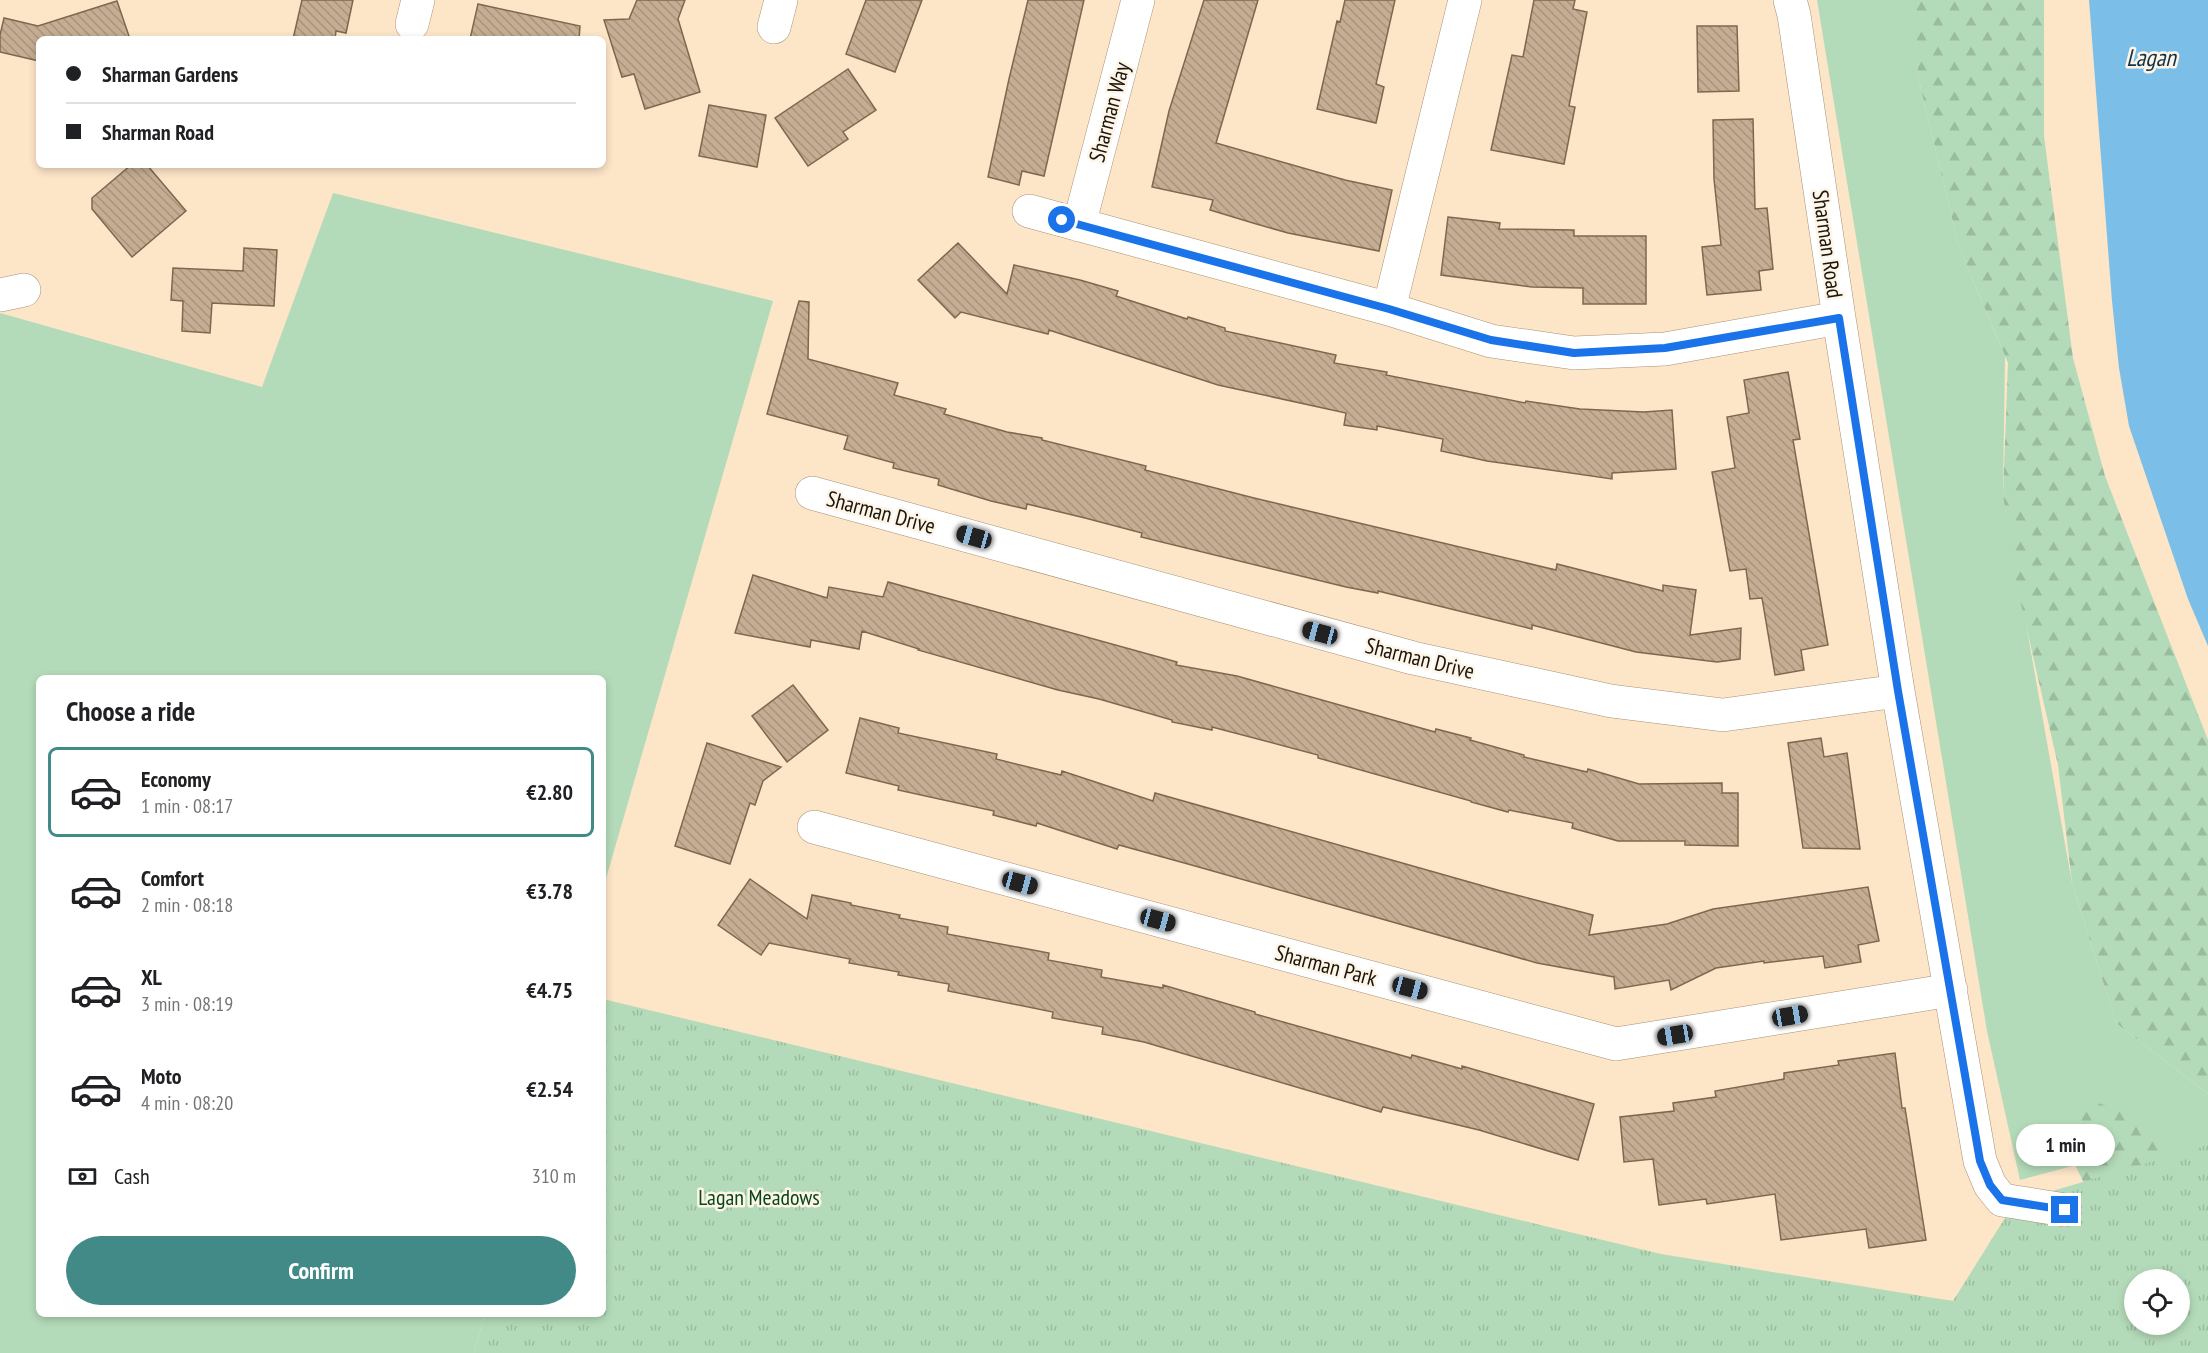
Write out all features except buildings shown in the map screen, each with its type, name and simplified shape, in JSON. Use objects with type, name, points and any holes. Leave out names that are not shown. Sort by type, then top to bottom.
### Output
[{"type":"street","name":"Sharman Way","points":[[1079,225],[1138,0]]},
{"type":"street","points":[[1389,309],[1465,0]]},
{"type":"street","name":"Sharman Road","points":[[1790,0],[1796,26],[1898,691],[1980,1161],[1990,1185],[2002,1200],[2065,1210]]},
{"type":"street","points":[[1029,211],[1389,309],[1491,340],[1574,353],[1665,348],[1839,318]]},
{"type":"street","name":"Sharman Drive","points":[[812,493],[1413,658],[1611,701],[1724,715],[1898,691]]},
{"type":"street","name":"Sharman Park","points":[[814,827],[1616,1044],[1950,990]]},
{"type":"green space","points":[[1817,0],[1915,0],[1918,77],[1959,247],[2005,356],[2003,495],[2072,883],[2116,1023],[2208,1094],[2208,1199],[2061,1136],[2076,1165],[2020,1180],[1987,1031]]},
{"type":"green space","points":[[1914,0],[2044,0],[2044,136],[2073,358],[2105,476],[2208,740],[2208,1094],[2116,1023],[2072,883],[2058,765],[2018,591],[2003,495],[2008,363],[1959,247],[1918,77]]},
{"type":"green space","points":[[333,193],[773,301],[606,879],[606,675],[36,675],[36,1317],[484,1317],[474,1353],[0,1353],[0,313],[262,387]]},
{"type":"green space","name":"Lagan Meadows","points":[[606,1000],[1661,1254],[1953,1301],[2015,1202],[2208,1145],[2208,1353],[474,1353],[484,1317],[606,1317]]},
{"type":"green space","points":[[2090,1100],[2137,1117],[2208,1199],[2208,1353],[2085,1353],[2114,1245],[2061,1136]]},
{"type":"water","name":"Lagan","points":[[2089,0],[2208,0],[2208,646],[2188,599],[2129,426],[2119,368],[2112,301]]},
{"type":"route","points":[[1062,220],[1389,309],[1491,340],[1574,353],[1665,348],[1839,318],[1898,691],[1980,1161],[1990,1185],[2002,1200],[2065,1210]]}]
